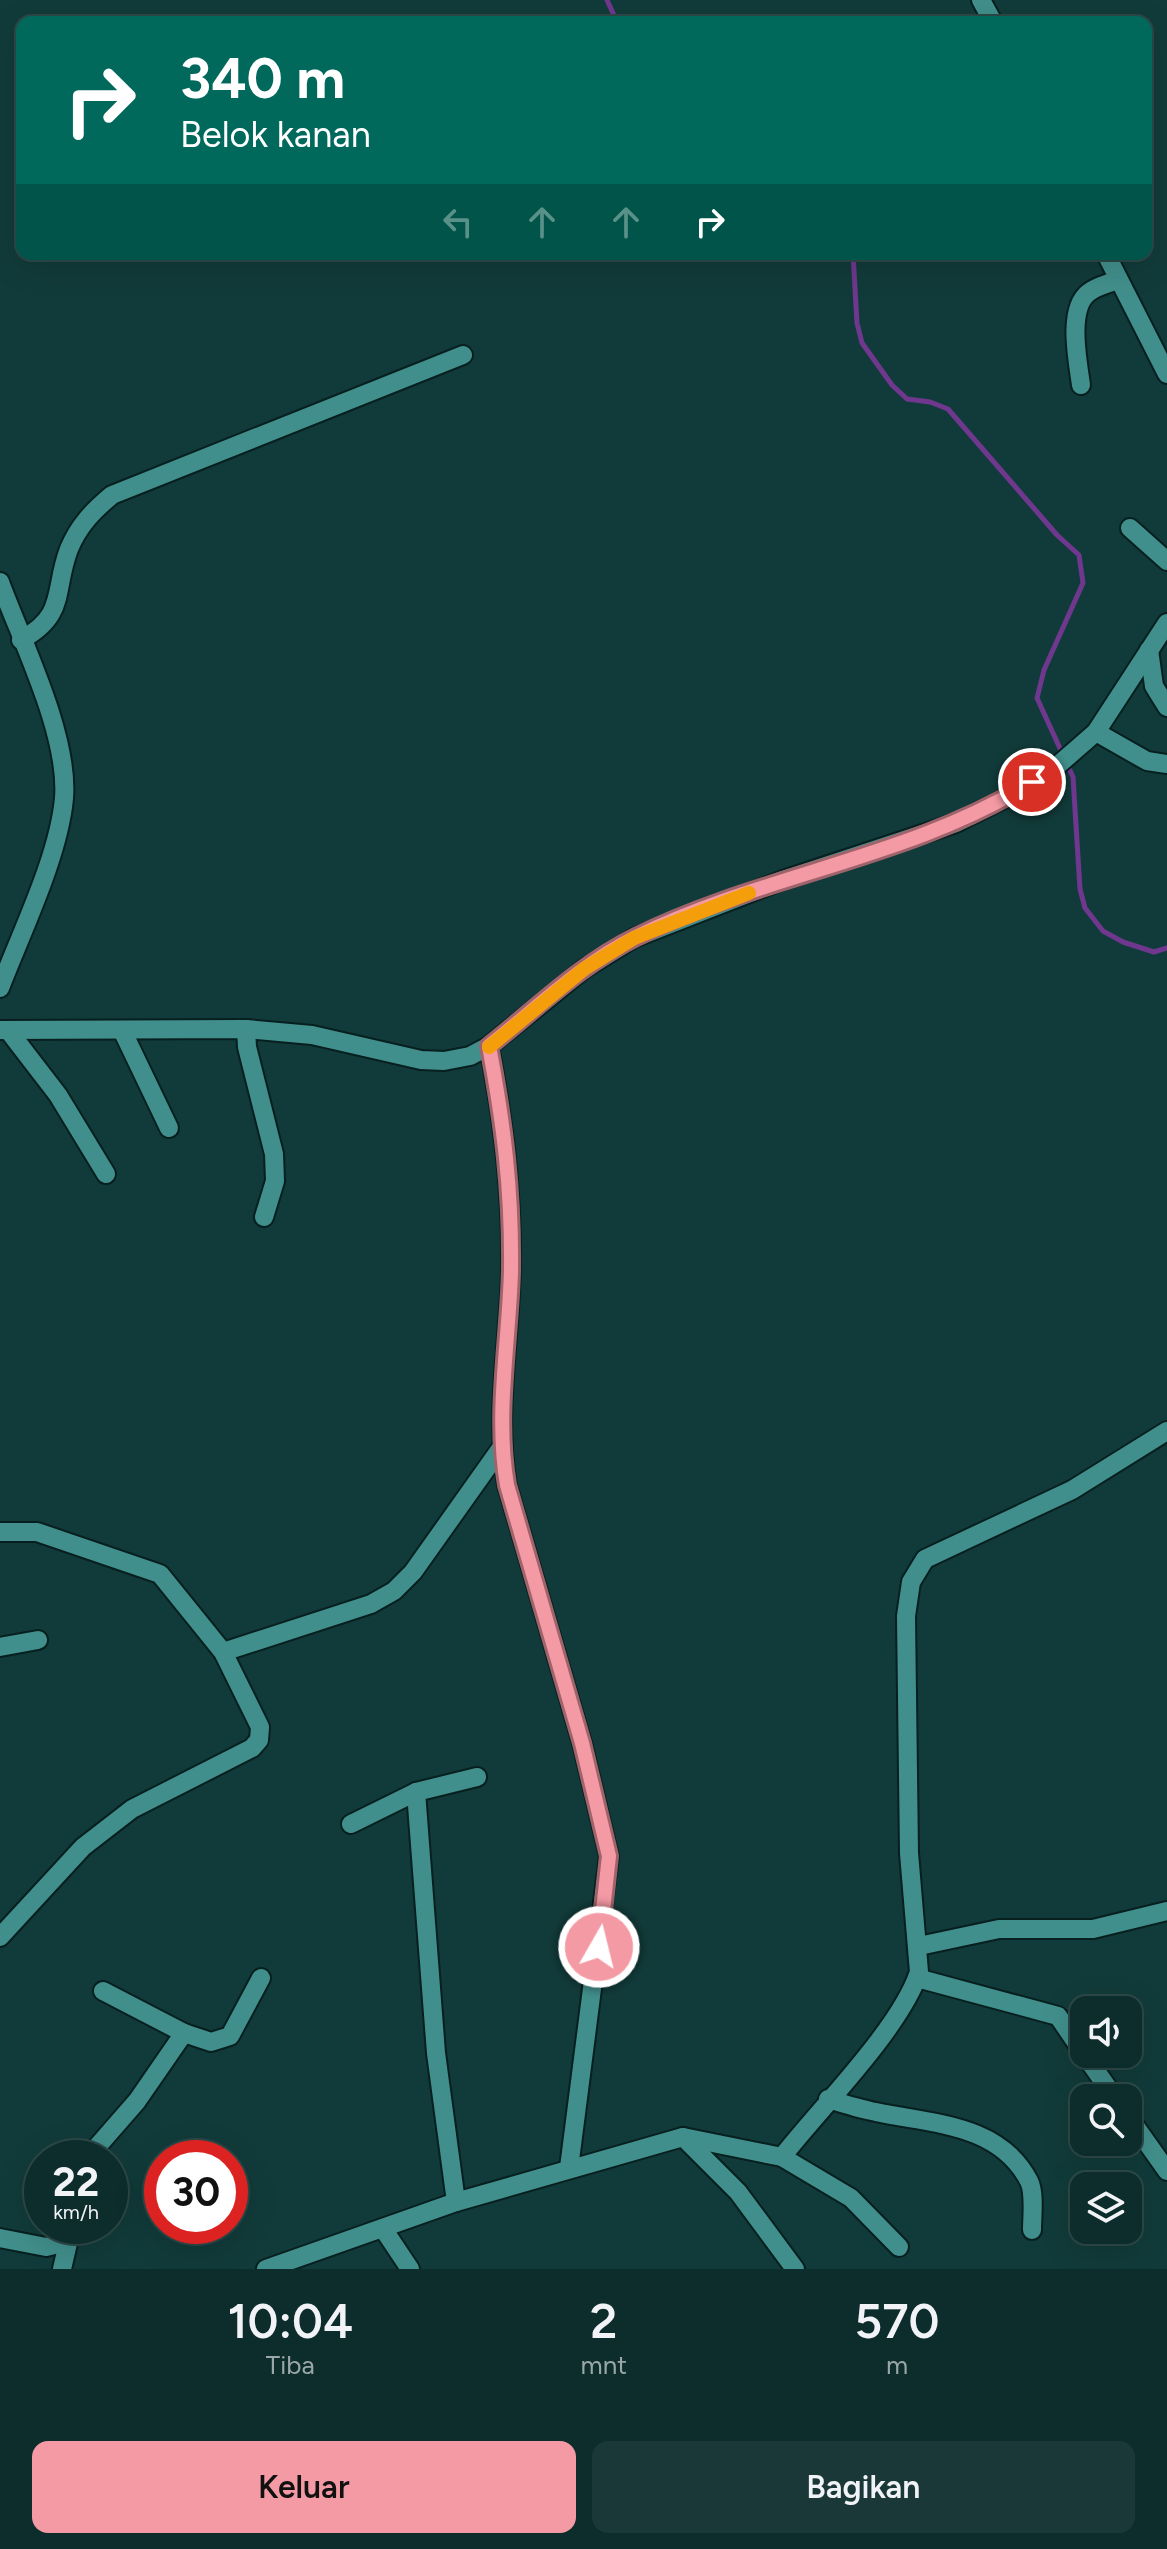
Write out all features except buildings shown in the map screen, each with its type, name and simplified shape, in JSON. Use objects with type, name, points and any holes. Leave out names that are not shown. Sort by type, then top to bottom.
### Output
[{"type":"street","points":[[1109,260],[1167,374]]},
{"type":"street","points":[[1081,385],[1075,337],[1081,304],[1089,292],[1117,280]]},
{"type":"street","points":[[21,640],[40,630],[52,617],[75,536],[83,521],[112,495],[463,355]]},
{"type":"street","points":[[1130,528],[1167,561]]},
{"type":"street","points":[[0,582],[56,731],[64,797],[57,835],[0,988]]},
{"type":"street","points":[[4,1030],[246,1029],[312,1035],[421,1060],[444,1061],[470,1056],[489,1046],[584,969],[634,938],[783,880],[956,823],[1006,798],[1057,766],[1096,732],[1167,623]]},
{"type":"street","points":[[1149,650],[1154,686],[1167,707]]},
{"type":"street","points":[[1096,732],[1147,761],[1167,764]]},
{"type":"street","points":[[246,1029],[247,1047],[274,1154],[275,1181],[264,1217]]},
{"type":"street","points":[[4,1030],[58,1095],[106,1174]]},
{"type":"street","points":[[122,1030],[169,1128]]},
{"type":"street","points":[[489,1046],[508,1146],[510,1208],[511,1272],[501,1448],[507,1485],[582,1743],[609,1856],[569,2168]]},
{"type":"street","points":[[782,2157],[890,2024],[917,1978],[919,1946],[908,1834],[906,1616],[911,1582],[925,1559],[1072,1490],[1167,1431]]},
{"type":"street","points":[[223,1652],[371,1604],[394,1591],[413,1572],[501,1448]]},
{"type":"street","points":[[0,1532],[37,1532],[160,1574],[223,1652],[260,1727],[259,1740],[252,1748],[132,1809],[83,1847],[0,1937]]},
{"type":"street","points":[[0,1647],[38,1640]]},
{"type":"street","points":[[351,1824],[416,1792],[477,1777]]},
{"type":"street","points":[[416,1792],[436,2053],[456,2202]]},
{"type":"street","points":[[919,1946],[999,1929],[1093,1929],[1167,1911]]},
{"type":"street","points":[[103,1991],[184,2033],[211,2042],[230,2036],[261,1978]]},
{"type":"street","points":[[917,1978],[1058,2016],[1070,2034]]},
{"type":"street","points":[[103,2140],[137,2101],[184,2033]]},
{"type":"street","points":[[828,2099],[876,2112],[939,2121],[984,2137],[1016,2162],[1031,2183],[1032,2230]]},
{"type":"street","points":[[1142,2136],[1167,2171]]},
{"type":"street","points":[[683,2137],[738,2192],[795,2269]]},
{"type":"street","points":[[266,2269],[384,2230],[456,2202],[683,2137],[782,2157],[851,2198],[899,2247]]},
{"type":"street","points":[[384,2230],[410,2269]]},
{"type":"street","points":[[0,2238],[24,2243]]},
{"type":"street","points":[[31,2244],[46,2247],[51,2244]]},
{"type":"street","points":[[62,2269],[67,2244]]},
{"type":"waterway","points":[[607,0],[614,16]]},
{"type":"waterway","points":[[853,260],[857,323],[862,343],[892,385],[907,399],[930,402],[948,409],[1057,535],[1079,555],[1083,583],[1044,670],[1037,698],[1073,777],[1080,889],[1085,908],[1103,931],[1123,942],[1154,952],[1167,948]]},
{"type":"slow traffic","points":[[489,1047],[584,969],[634,938],[749,893]]},
{"type":"route","points":[[599,1947],[609,1856],[604,1830],[547,1618],[507,1485],[501,1448],[511,1272],[510,1208],[508,1146],[489,1046],[584,969],[634,938],[783,880],[956,823],[1032,782]]}]
